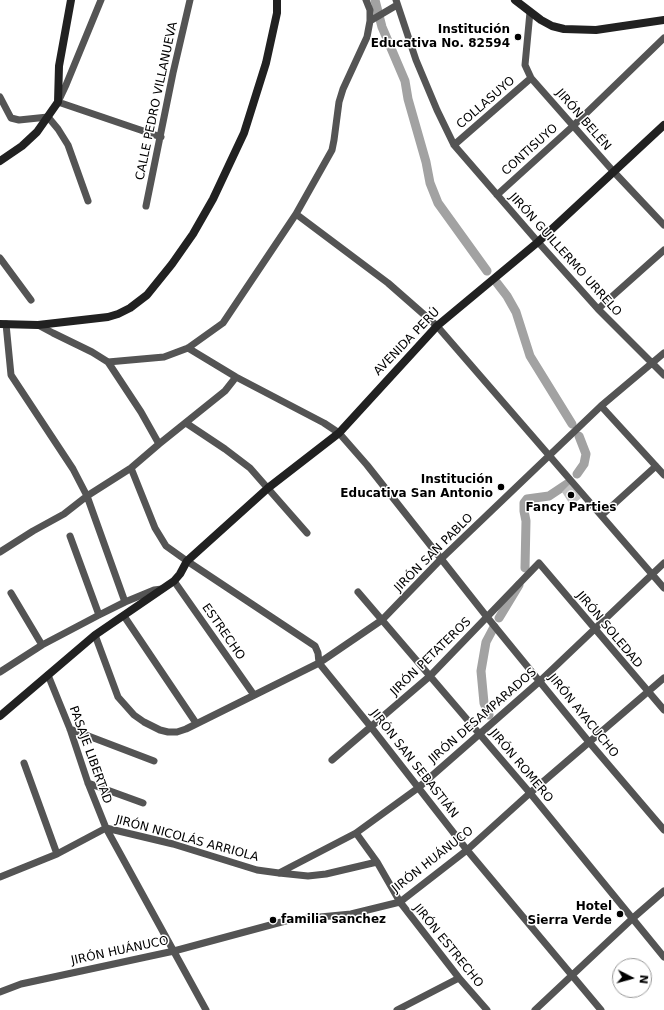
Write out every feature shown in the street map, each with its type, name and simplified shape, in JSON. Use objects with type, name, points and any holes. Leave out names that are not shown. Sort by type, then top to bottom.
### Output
[{"type":"street","points":[[58,102],[59,66],[71,0]]},
{"type":"street","points":[[0,160],[22,146],[36,132],[58,102],[101,0]]},
{"type":"street","name":"CALLE PEDRO VILLANUEVA","points":[[146,206],[173,73],[190,0]]},
{"type":"street","points":[[125,602],[87,496],[73,469],[12,375],[3,324],[38,325],[108,317],[130,308],[147,295],[172,264],[213,200],[244,133],[266,63],[277,13],[277,0]]},
{"type":"street","points":[[108,362],[164,357],[188,348],[223,322],[296,214],[332,150],[339,102],[343,89],[367,37],[372,20],[366,0]]},
{"type":"street","points":[[518,1],[530,12],[552,26],[564,30],[596,30],[664,20]]},
{"type":"street","points":[[372,20],[395,4]]},
{"type":"street","name":"JIRÓN GUILLERMO URRELO","points":[[395,4],[416,60],[437,110],[454,145],[598,309],[664,375]]},
{"type":"street","name":"JIRÓN BELÉN","points":[[530,12],[525,65],[531,78],[614,171],[663,222]]},
{"type":"street","name":"CONTISUYO","points":[[497,195],[573,126],[664,38]]},
{"type":"street","name":"COLLASUYO","points":[[454,145],[531,78]]},
{"type":"street","points":[[0,97],[11,118],[48,116]]},
{"type":"street","points":[[58,102],[161,137]]},
{"type":"street","points":[[48,116],[68,145],[88,201]]},
{"type":"street","name":"AVENIDA PERÚ","points":[[174,581],[180,574],[187,561],[268,488],[338,433],[437,326],[538,242],[664,125]]},
{"type":"street","points":[[296,214],[388,283],[437,326],[664,588]]},
{"type":"street","points":[[598,309],[664,250]]},
{"type":"street","points":[[0,258],[31,300]]},
{"type":"street","points":[[38,325],[92,352],[108,362],[141,412],[159,444]]},
{"type":"street","name":"JIRÓN AYACUCHO","points":[[188,348],[236,378],[324,423],[338,433],[367,465],[487,617],[589,742],[664,830]]},
{"type":"street","name":"JIRÓN SAN PABLO","points":[[95,635],[118,697],[134,715],[144,722],[160,730],[168,732],[181,730],[319,663],[382,620],[441,559],[601,406],[664,353]]},
{"type":"street","points":[[0,552],[33,531],[64,514],[87,496],[131,468],[225,391],[236,378]]},
{"type":"street","points":[[601,406],[664,475]]},
{"type":"street","points":[[186,423],[250,468],[307,533]]},
{"type":"street","points":[[602,516],[656,466]]},
{"type":"street","name":"JIRÓN SAN SEBASTIÁN","points":[[131,468],[155,528],[166,546],[315,646],[318,653],[319,663],[467,850],[601,1010]]},
{"type":"street","points":[[70,536],[99,615]]},
{"type":"street","name":"JIRÓN PETATEROS","points":[[332,760],[430,676],[539,563]]},
{"type":"street","name":"JIRÓN SOLEDAD","points":[[539,563],[664,710]]},
{"type":"street","name":"JIRÓN DESAMPARADOS","points":[[279,873],[356,833],[418,788],[540,681],[664,563]]},
{"type":"street","points":[[0,716],[95,635],[174,581]]},
{"type":"street","name":"ESTRECHO","points":[[174,581],[254,695]]},
{"type":"street","points":[[0,672],[42,645],[99,615],[154,590],[162,589]]},
{"type":"street","name":"JIRÓN ROMERO","points":[[358,592],[530,793],[664,957]]},
{"type":"street","points":[[10,593],[42,645]]},
{"type":"street","points":[[124,616],[196,723]]},
{"type":"street","name":"PASAJE LIBERTAD","points":[[48,675],[70,729],[88,783],[106,828],[206,1010]]},
{"type":"street","name":"JIRÓN HUÁNUCO","points":[[0,992],[21,984],[174,951],[289,920],[352,914],[400,902],[467,850],[530,793],[664,678]]},
{"type":"street","points":[[70,729],[154,761]]},
{"type":"street","points":[[24,762],[57,854]]},
{"type":"street","points":[[88,783],[143,803]]},
{"type":"street","name":"JIRÓN NICOLÁS ARRIOLA","points":[[0,876],[57,854],[106,828],[173,844],[257,870],[279,873],[308,876],[326,874],[377,862]]},
{"type":"street","name":"JIRÓN ESTRECHO","points":[[356,833],[377,862],[400,902],[459,978],[487,1010]]},
{"type":"street","points":[[535,1010],[571,975],[664,891]]},
{"type":"street","points":[[397,1010],[459,978]]},
{"type":"building","name":"Fancy Parties","points":[[570,484],[581,498],[571,506],[562,492]]},
{"type":"waterway","points":[[375,0],[382,27],[405,81],[408,99],[426,162],[430,183],[438,203],[487,271]]},
{"type":"waterway","points":[[497,283],[507,296],[516,312],[530,356],[572,424]]},
{"type":"waterway","points":[[577,474],[584,464],[586,454],[579,436]]},
{"type":"waterway","points":[[525,568],[526,521],[524,503],[527,499],[549,496],[567,484]]},
{"type":"waterway","points":[[499,618],[519,585]]},
{"type":"waterway","points":[[489,715],[484,703],[481,671],[486,642],[494,627]]},
{"type":"place","name":"Institución Educativa No. 82594","points":[[518,37]]},
{"type":"place","name":"Institución Educativa San Antonio","points":[[501,487]]},
{"type":"place","name":"Fancy Parties","points":[[571,495]]},
{"type":"place","name":"Hotel Sierra Verde","points":[[620,914]]},
{"type":"place","name":"familia sanchez","points":[[273,920]]}]
